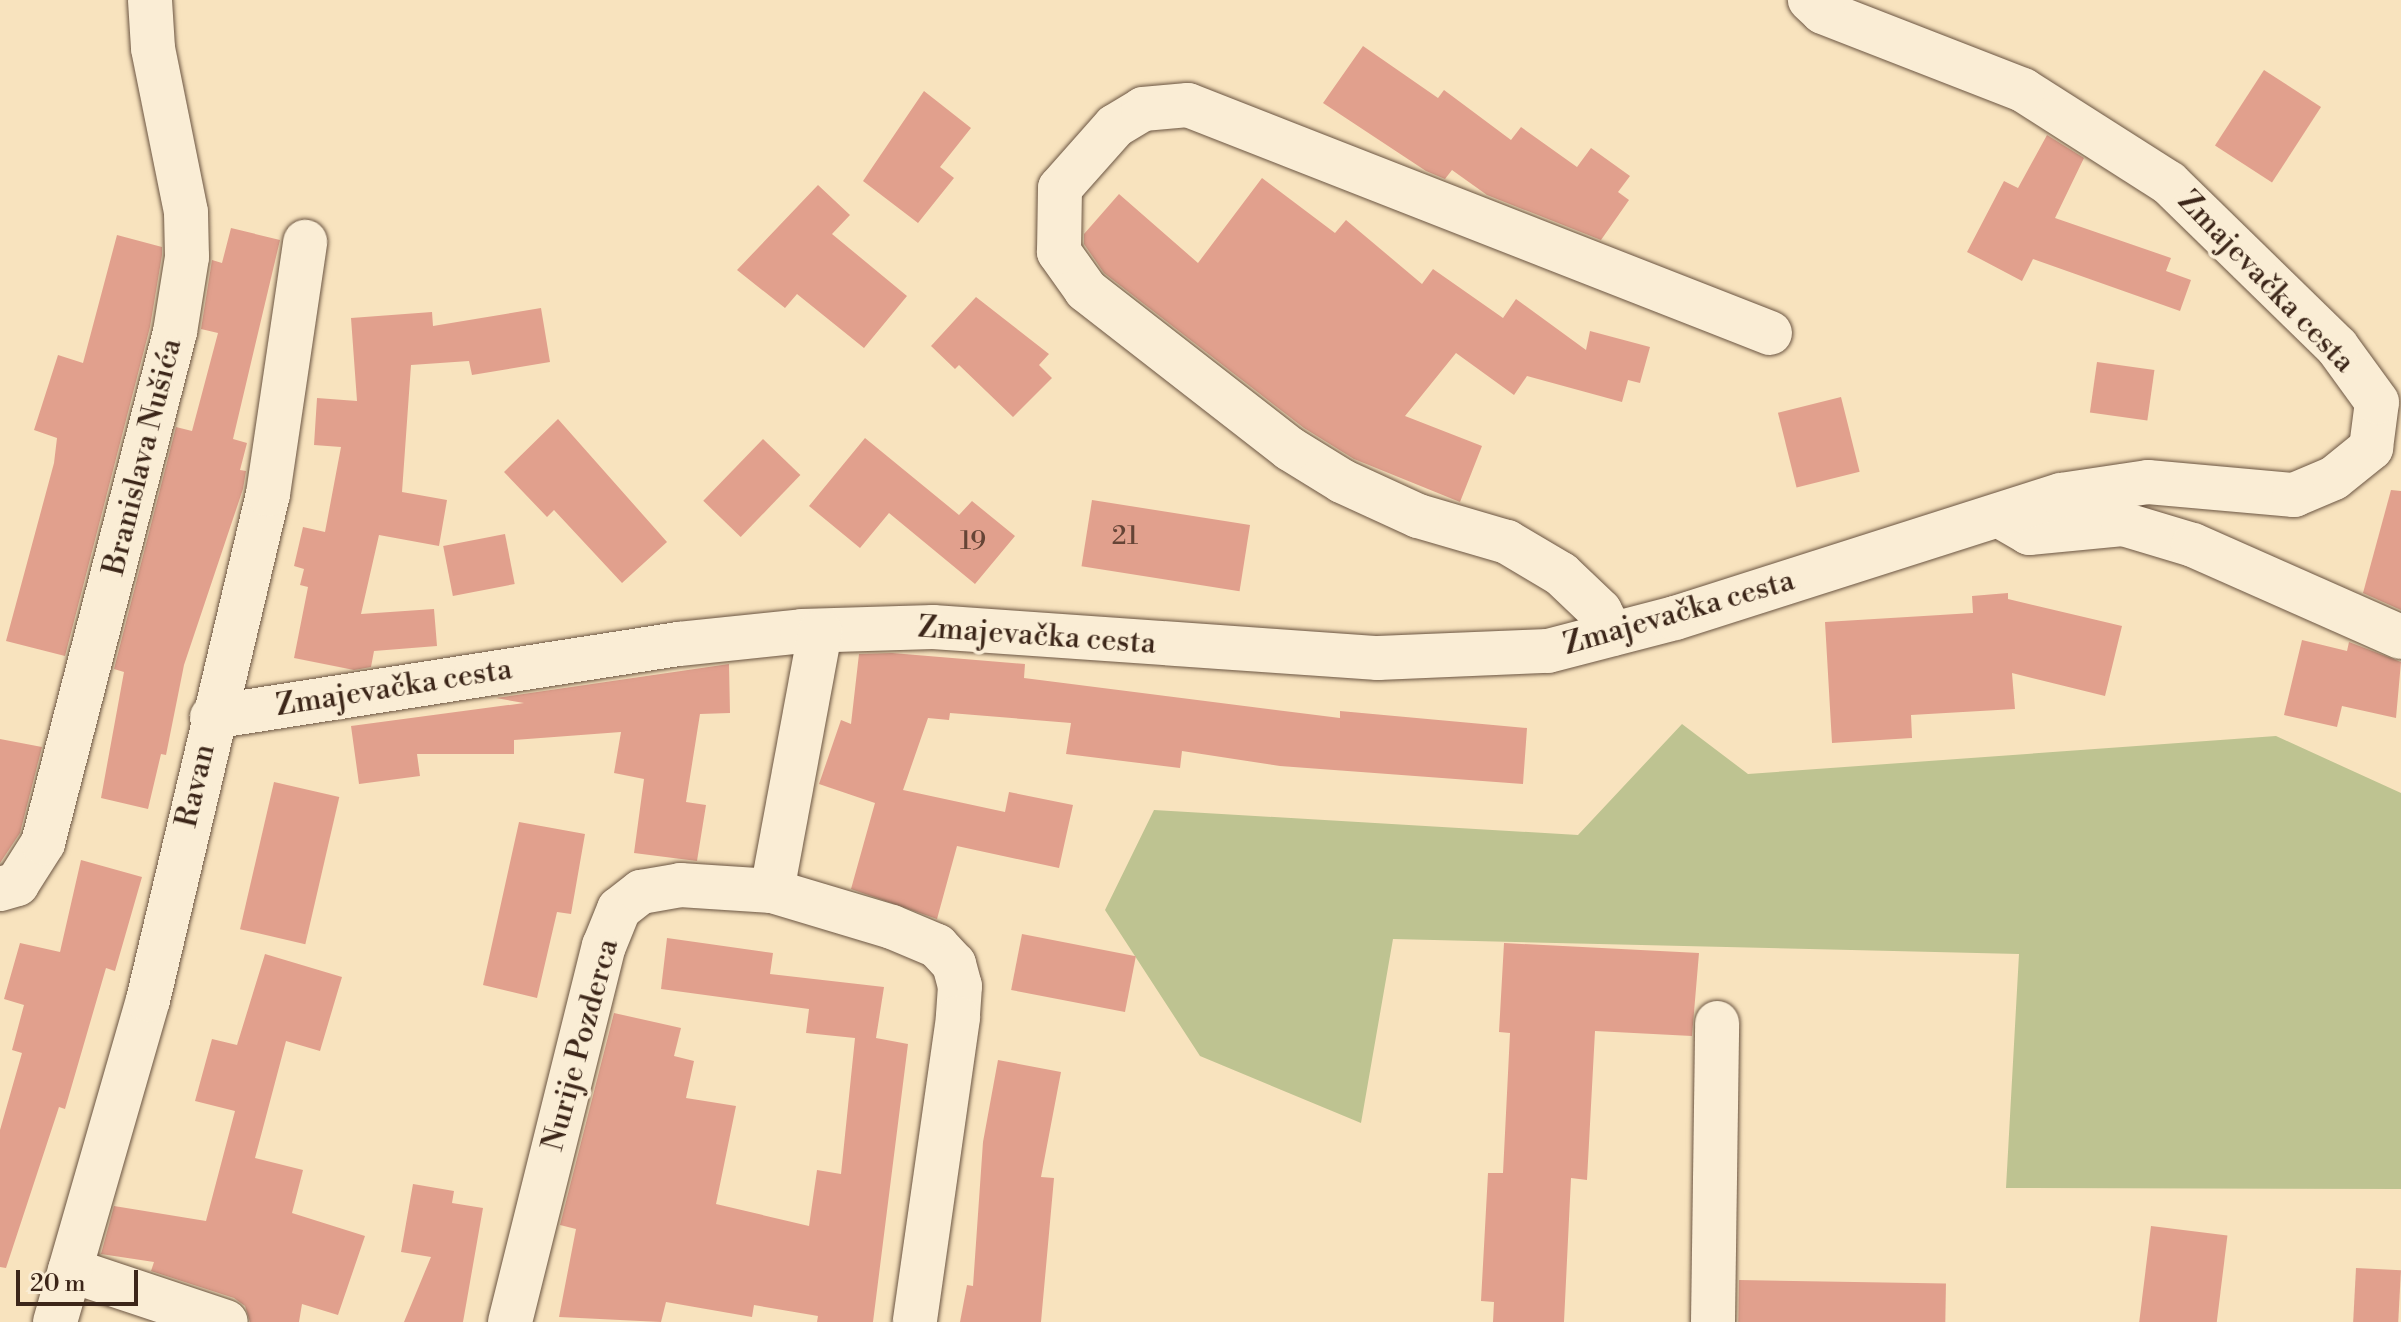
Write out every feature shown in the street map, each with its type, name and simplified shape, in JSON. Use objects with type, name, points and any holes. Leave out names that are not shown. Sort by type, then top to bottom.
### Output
[{"type":"street","name":"Branislava Nušića","points":[[0,889],[17,884],[43,843],[175,332],[187,257],[186,212],[153,48],[150,0]]},
{"type":"street","name":"Zmajevačka cesta","points":[[212,717],[679,644],[820,631],[933,627],[1378,658],[1548,651],[2061,495],[2148,482],[2294,495],[2334,478],[2371,448],[2377,402],[2337,347],[2169,183],[2023,90],[1823,12],[1810,0]]},
{"type":"street","points":[[1612,634],[1600,611],[1561,574],[1507,542],[1418,516],[1342,481],[1290,449],[1086,290],[1059,252],[1060,188],[1115,126],[1143,109],[1188,105],[1770,333]]},
{"type":"street","name":"Ravan","points":[[55,1322],[148,1000],[212,717],[268,494],[305,242]]},
{"type":"street","points":[[2001,514],[2029,533],[2123,524],[2193,545],[2401,637]]},
{"type":"street","points":[[772,891],[820,631]]},
{"type":"street","name":"Nurije Pozderca","points":[[510,1322],[619,909],[641,892],[680,885],[772,891],[892,927],[937,946],[954,964],[960,986],[958,1018],[915,1322]]},
{"type":"street","points":[[1713,1322],[1717,1023]]},
{"type":"street","points":[[70,1270],[226,1322]]},
{"type":"green space","points":[[1682,724],[1748,774],[2276,736],[2401,793],[2401,1189],[2006,1188],[2019,954],[1393,939],[1361,1123],[1200,1056],[1105,910],[1154,810],[1578,835]]},
{"type":"building","points":[[1363,46],[1438,98],[1444,90],[1511,140],[1521,127],[1577,167],[1591,148],[1630,176],[1618,192],[1629,200],[1601,240],[1487,195],[1452,170],[1445,179],[1426,171],[1323,103]]},
{"type":"building","points":[[2264,70],[2321,107],[2272,183],[2215,145]]},
{"type":"building","points":[[924,91],[971,128],[940,167],[954,178],[918,223],[863,181]]},
{"type":"building","points":[[2047,135],[2084,158],[2055,218],[2171,258],[2166,271],[2191,280],[2180,311],[2033,259],[2022,281],[1967,252],[2004,181],[2018,188]]},
{"type":"building","points":[[1262,178],[1335,233],[1346,220],[1422,284],[1433,269],[1503,318],[1516,299],[1586,350],[1590,331],[1650,347],[1640,383],[1628,380],[1622,402],[1527,376],[1514,395],[1456,353],[1405,416],[1482,446],[1460,502],[1354,459],[1304,428],[1104,273],[1084,244],[1084,234],[1119,194],[1198,263]]},
{"type":"building","points":[[818,185],[850,215],[832,234],[907,296],[864,348],[797,294],[785,308],[737,270]]},
{"type":"building","points":[[231,228],[280,240],[233,439],[247,443],[240,470],[246,471],[243,489],[184,665],[166,755],[161,754],[148,809],[101,798],[124,672],[114,669],[176,427],[192,431],[218,333],[201,329],[212,260],[222,263]]},
{"type":"building","points":[[117,235],[162,247],[162,255],[150,327],[65,656],[6,641],[54,463],[57,438],[34,430],[58,355],[83,363]]},
{"type":"building","points":[[976,297],[1049,354],[1039,365],[1052,378],[1013,417],[959,365],[955,369],[931,346]]},
{"type":"building","points":[[541,308],[550,362],[472,375],[469,361],[411,365],[402,492],[447,500],[439,546],[379,535],[361,614],[434,609],[437,646],[374,651],[371,667],[354,670],[294,658],[308,587],[300,585],[304,569],[294,566],[303,527],[325,532],[341,447],[314,445],[317,398],[357,401],[351,318],[432,312],[433,326]]},
{"type":"building","points":[[2097,362],[2154,370],[2147,421],[2090,413]]},
{"type":"building","points":[[1841,397],[1860,472],[1797,487],[1778,413]]},
{"type":"building","points":[[558,419],[667,542],[622,583],[554,510],[547,517],[504,472]]},
{"type":"building","points":[[865,438],[959,515],[972,501],[1015,536],[975,584],[889,513],[860,548],[809,506]]},
{"type":"building","points":[[763,439],[800,475],[741,537],[703,501]]},
{"type":"building","points":[[2391,490],[2401,491],[2401,610],[2363,593]]},
{"type":"building","points":[[1092,500],[1250,525],[1240,591],[1082,566]]},
{"type":"building","points":[[505,534],[515,584],[453,596],[443,546]]},
{"type":"building","points":[[2008,593],[2008,599],[2122,626],[2105,696],[2012,673],[2015,709],[1911,715],[1912,738],[1832,743],[1825,622],[1973,613],[1972,596]]},
{"type":"building","points":[[2302,640],[2347,651],[2349,642],[2401,662],[2396,718],[2342,706],[2337,727],[2284,715]]},
{"type":"building","points":[[892,653],[1025,664],[1024,678],[1340,718],[1340,711],[1527,728],[1523,784],[1280,766],[1182,751],[1180,768],[1066,754],[1071,723],[950,713],[949,720],[928,718],[903,790],[1005,812],[1009,792],[1073,805],[1059,868],[957,846],[937,919],[851,889],[875,803],[819,784],[841,720],[851,724],[859,654]]},
{"type":"building","points":[[729,664],[730,713],[700,714],[686,802],[706,805],[697,861],[634,853],[644,779],[614,773],[621,732],[514,740],[514,754],[417,754],[420,776],[359,784],[351,726],[524,703],[496,698]]},
{"type":"building","points":[[0,739],[42,747],[20,833],[0,863]]},
{"type":"building","points":[[274,782],[339,797],[305,944],[240,929]]},
{"type":"building","points":[[519,822],[585,834],[571,914],[557,912],[537,998],[483,985]]},
{"type":"building","points":[[81,860],[142,877],[115,971],[106,968],[65,1109],[59,1107],[6,1268],[0,1267],[0,1130],[22,1053],[12,1050],[24,1005],[4,999],[20,943],[60,952]]},
{"type":"building","points":[[1022,934],[1136,956],[1125,1012],[1011,990]]},
{"type":"building","points":[[667,938],[773,953],[770,974],[884,987],[876,1038],[908,1044],[873,1322],[817,1322],[818,1316],[754,1305],[752,1317],[666,1302],[661,1322],[559,1317],[576,1229],[560,1225],[614,1013],[681,1028],[674,1056],[694,1061],[686,1098],[736,1106],[716,1204],[809,1226],[817,1170],[841,1174],[855,1038],[806,1033],[809,1009],[661,989]]},
{"type":"building","points":[[1504,943],[1699,953],[1692,1036],[1595,1031],[1587,1180],[1571,1178],[1564,1322],[1493,1322],[1494,1302],[1481,1301],[1488,1173],[1503,1173],[1510,1033],[1499,1032]]},
{"type":"building","points":[[265,954],[342,977],[320,1051],[286,1041],[255,1158],[303,1170],[292,1213],[365,1236],[338,1315],[302,1304],[299,1322],[250,1322],[245,1306],[234,1298],[151,1271],[154,1262],[101,1254],[114,1206],[206,1221],[235,1111],[195,1101],[212,1039],[237,1045]]},
{"type":"building","points":[[998,1060],[1061,1072],[1041,1177],[1054,1178],[1041,1322],[960,1322],[967,1285],[973,1286],[983,1142]]},
{"type":"building","points":[[413,1184],[454,1191],[452,1203],[483,1208],[463,1322],[404,1322],[431,1257],[401,1252]]},
{"type":"building","points":[[2151,1226],[2227,1235],[2217,1322],[2139,1322]]},
{"type":"building","points":[[2356,1268],[2401,1270],[2398,1322],[2353,1322]]},
{"type":"building","points":[[1739,1280],[1946,1284],[1945,1322],[1738,1322]]}]
